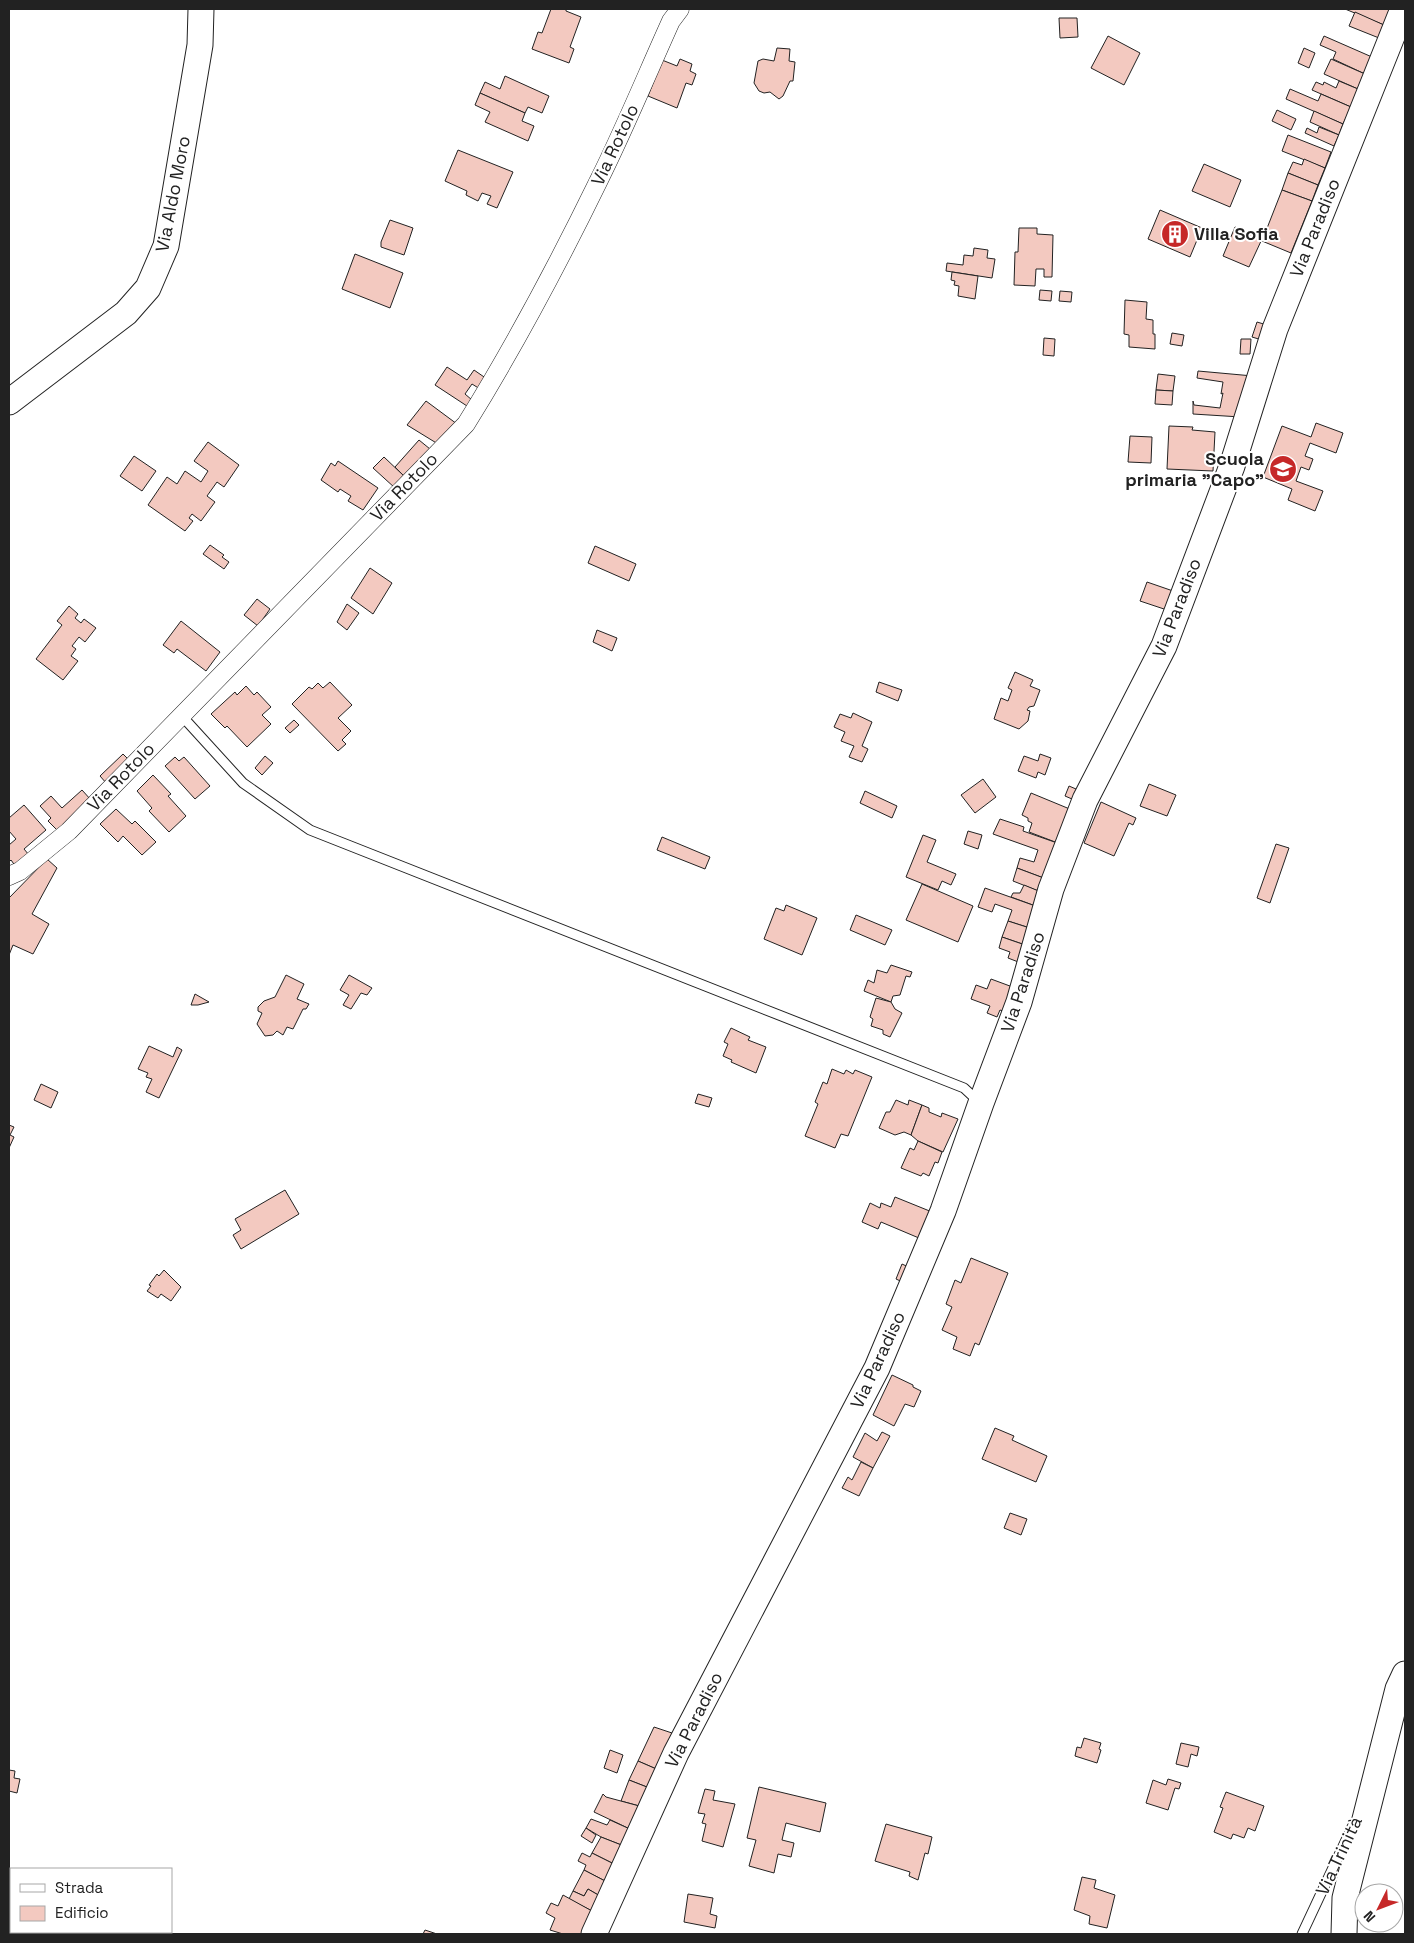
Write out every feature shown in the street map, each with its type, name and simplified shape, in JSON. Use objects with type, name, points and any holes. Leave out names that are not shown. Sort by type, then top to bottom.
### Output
[{"type":"street","name":"Via Aldo Moro","points":[[9,402],[126,313],[148,288],[166,246],[200,45],[201,9]]},
{"type":"street","name":"Via Rotolo","points":[[9,876],[20,871],[68,831],[466,424],[508,356],[549,280],[600,179],[671,21],[680,9]]},
{"type":"street","name":"Via Paradiso","points":[[594,1934],[688,1730],[877,1368],[944,1212],[980,1103],[1019,1002],[1051,889],[1085,800],[1164,646],[1232,466],[1275,329],[1403,9]]},
{"type":"street","name":"Via Trinità","points":[[1344,1934],[1346,1898],[1398,1689],[1405,1674]]},
{"type":"lane","points":[[181,715],[243,783],[310,830],[964,1088],[980,1103]]},
{"type":"lane","name":"Via Trinità","points":[[1302,1934],[1376,1778]]},
{"type":"building","points":[[551,9],[566,9],[566,11],[581,17],[570,47],[574,49],[569,63],[532,49],[538,32],[542,33]]},
{"type":"building","points":[[1345,9],[1391,9],[1384,25]]},
{"type":"building","points":[[1355,12],[1384,25],[1379,38],[1349,26]]},
{"type":"building","points":[[1059,18],[1077,18],[1078,37],[1060,38]]},
{"type":"building","points":[[1108,36],[1140,53],[1124,85],[1091,68]]},
{"type":"building","points":[[1324,36],[1372,57],[1365,74],[1333,59],[1336,52],[1320,45]]},
{"type":"building","points":[[777,48],[790,49],[789,61],[795,62],[793,81],[790,81],[783,96],[779,99],[770,92],[764,93],[759,91],[754,83],[758,61],[763,59],[774,61]]},
{"type":"building","points":[[1304,48],[1315,53],[1309,68],[1298,63]]},
{"type":"building","points":[[680,59],[692,64],[690,71],[696,74],[692,85],[686,83],[677,108],[648,96],[662,60],[677,66]]},
{"type":"building","points":[[1331,59],[1365,74],[1358,89],[1324,74]]},
{"type":"building","points":[[505,76],[549,96],[542,113],[528,107],[525,113],[480,93],[485,82],[500,89]]},
{"type":"building","points":[[1339,81],[1358,89],[1351,107],[1312,90],[1316,82],[1323,85],[1324,82],[1336,88]]},
{"type":"building","points":[[1290,89],[1318,101],[1321,94],[1351,107],[1343,124],[1286,99]]},
{"type":"building","points":[[480,93],[525,113],[522,121],[534,126],[528,141],[485,122],[490,112],[475,105]]},
{"type":"building","points":[[1277,110],[1296,119],[1291,130],[1272,121]]},
{"type":"building","points":[[1314,111],[1343,124],[1339,135],[1310,122]]},
{"type":"building","points":[[1319,127],[1339,135],[1334,146],[1305,133],[1307,128],[1317,133]]},
{"type":"building","points":[[1288,135],[1331,152],[1325,168],[1282,151]]},
{"type":"building","points":[[458,150],[513,172],[497,208],[487,204],[491,196],[482,193],[478,201],[466,195],[467,191],[445,181]]},
{"type":"building","points":[[1304,159],[1325,168],[1318,185],[1288,173],[1293,162],[1302,165]]},
{"type":"building","points":[[1204,164],[1241,180],[1230,207],[1192,191]]},
{"type":"building","points":[[1288,173],[1318,185],[1312,201],[1282,190]]},
{"type":"building","points":[[1282,190],[1312,201],[1291,253],[1262,241]]},
{"type":"building","name":"Villa Sofia","points":[[1160,210],[1202,228],[1190,257],[1148,239]]},
{"type":"building","points":[[390,220],[413,228],[404,255],[381,247],[381,242]]},
{"type":"building","points":[[1235,227],[1262,239],[1249,267],[1223,256]]},
{"type":"building","points":[[1019,228],[1037,228],[1037,234],[1053,235],[1052,277],[1044,277],[1044,269],[1036,269],[1035,286],[1014,285],[1015,252],[1018,252]]},
{"type":"building","points":[[974,248],[988,250],[987,258],[995,259],[992,278],[946,271],[947,263],[963,265],[964,255],[973,256]]},
{"type":"building","points":[[355,254],[403,273],[390,308],[342,289]]},
{"type":"building","points":[[952,272],[978,276],[975,299],[958,296],[959,286],[954,285],[955,281],[951,280]]},
{"type":"building","points":[[1040,290],[1052,291],[1051,301],[1039,300]]},
{"type":"building","points":[[1060,291],[1072,292],[1071,302],[1059,301]]},
{"type":"building","points":[[1125,300],[1147,302],[1146,319],[1153,320],[1155,349],[1129,347],[1129,335],[1124,334]]},
{"type":"building","points":[[1257,322],[1267,325],[1262,340],[1252,337]]},
{"type":"building","points":[[1172,333],[1184,335],[1182,346],[1170,344]]},
{"type":"building","points":[[1044,338],[1055,339],[1054,356],[1043,355]]},
{"type":"building","points":[[1241,339],[1251,339],[1250,354],[1240,354]]},
{"type":"building","points":[[447,367],[467,380],[474,370],[487,379],[480,389],[472,384],[465,394],[472,400],[467,406],[435,385]]},
{"type":"building","points":[[1198,371],[1253,376],[1241,417],[1193,414],[1193,401],[1194,405],[1220,408],[1223,393],[1221,394],[1223,382],[1197,378]]},
{"type":"building","points":[[1158,374],[1175,376],[1173,391],[1156,390]]},
{"type":"building","points":[[1156,390],[1173,391],[1172,405],[1155,404]]},
{"type":"building","points":[[426,401],[457,424],[438,444],[407,425]]},
{"type":"building","points":[[1316,423],[1343,433],[1336,453],[1310,443],[1305,456],[1313,459],[1309,470],[1301,467],[1296,481],[1323,491],[1315,511],[1288,500],[1292,489],[1263,477],[1282,426],[1311,437]]},
{"type":"building","points":[[1169,426],[1193,427],[1192,430],[1215,432],[1213,471],[1167,469]]},
{"type":"building","points":[[1130,436],[1152,437],[1151,463],[1128,462]]},
{"type":"building","points":[[419,440],[430,449],[405,477],[395,467]]},
{"type":"building","points":[[208,442],[239,465],[224,487],[217,482],[207,496],[215,502],[201,521],[192,514],[189,518],[193,521],[185,531],[148,505],[167,477],[177,484],[185,471],[201,482],[208,471],[194,461]]},
{"type":"building","points":[[134,456],[156,471],[142,491],[120,476]]},
{"type":"building","points":[[384,457],[405,477],[395,488],[373,468]]},
{"type":"building","points":[[338,461],[378,488],[363,510],[348,501],[351,496],[340,489],[338,492],[321,480],[331,463],[335,466]]},
{"type":"building","points":[[210,545],[224,555],[222,557],[229,562],[224,569],[203,554]]},
{"type":"building","points":[[595,546],[636,564],[629,581],[588,563]]},
{"type":"building","points":[[370,568],[392,583],[373,614],[351,598]]},
{"type":"building","points":[[1147,582],[1176,592],[1170,611],[1140,601]]},
{"type":"building","points":[[257,599],[270,609],[258,626],[244,615]]},
{"type":"building","points":[[347,604],[359,613],[347,630],[337,622]]},
{"type":"building","points":[[69,606],[78,614],[75,618],[81,623],[84,619],[96,628],[85,642],[79,637],[72,646],[76,649],[71,656],[78,661],[63,680],[36,659],[62,625],[57,621]]},
{"type":"building","points":[[181,621],[220,652],[206,671],[177,649],[174,653],[163,645]]},
{"type":"building","points":[[597,630],[617,638],[612,651],[593,642]]},
{"type":"building","points":[[1015,672],[1033,680],[1030,686],[1040,690],[1034,706],[1029,707],[1027,710],[1030,711],[1028,721],[1019,729],[994,719],[1001,698],[1008,701],[1012,690],[1008,688]]},
{"type":"building","points":[[330,682],[352,705],[338,718],[351,731],[342,740],[346,744],[338,751],[292,704],[309,687],[312,689],[318,683],[323,688]]},
{"type":"building","points":[[879,682],[902,690],[898,701],[876,692]]},
{"type":"building","points":[[246,686],[254,695],[257,692],[271,707],[262,715],[271,724],[247,747],[227,726],[225,728],[211,714],[235,692],[237,695]]},
{"type":"building","points":[[853,713],[872,722],[862,746],[868,749],[862,762],[849,757],[854,746],[841,741],[845,732],[834,727],[840,714],[851,718]]},
{"type":"building","points":[[294,720],[299,725],[290,733],[285,728]]},
{"type":"building","points":[[123,754],[131,762],[107,784],[100,776]]},
{"type":"building","points":[[1040,754],[1051,758],[1045,775],[1038,772],[1036,778],[1018,771],[1024,756],[1038,761]]},
{"type":"building","points":[[265,756],[273,763],[262,775],[255,768]]},
{"type":"building","points":[[175,757],[179,761],[184,757],[210,786],[195,799],[165,766]]},
{"type":"building","points":[[153,775],[171,794],[168,796],[186,816],[169,832],[149,811],[152,808],[137,791]]},
{"type":"building","points":[[983,779],[996,797],[975,813],[961,795]]},
{"type":"building","points":[[1149,784],[1176,795],[1167,816],[1140,806]]},
{"type":"building","points":[[1069,786],[1083,792],[1079,802],[1065,796]]},
{"type":"building","points":[[82,790],[91,800],[58,831],[48,821],[51,818],[40,806],[51,796],[62,808]]},
{"type":"building","points":[[865,791],[897,806],[892,818],[860,803]]},
{"type":"building","points":[[1031,793],[1077,812],[1063,845],[1029,832],[1032,823],[1022,815]]},
{"type":"building","points":[[1101,802],[1136,818],[1133,825],[1129,823],[1114,856],[1084,843]]},
{"type":"building","points":[[24,805],[46,830],[24,849],[29,855],[16,867],[11,860],[9,862],[9,845],[16,839],[9,831],[9,818]]},
{"type":"building","points":[[116,809],[132,824],[135,821],[156,842],[142,855],[123,836],[118,842],[100,824]]},
{"type":"building","points":[[1000,819],[1024,827],[1023,831],[1063,845],[1049,880],[1017,868],[1020,858],[1034,862],[1038,850],[993,834]]},
{"type":"building","points":[[968,831],[982,835],[978,849],[964,844]]},
{"type":"building","points":[[923,835],[936,840],[927,862],[956,874],[951,885],[942,881],[938,890],[906,877]]},
{"type":"building","points":[[662,837],[710,857],[705,869],[657,850]]},
{"type":"building","points":[[1276,844],[1289,848],[1270,903],[1257,898]]},
{"type":"building","points":[[47,859],[57,868],[32,914],[49,924],[33,954],[13,945],[9,955],[9,898]]},
{"type":"building","points":[[1017,868],[1049,880],[1046,894],[1013,881]]},
{"type":"building","points":[[922,884],[973,906],[958,942],[906,920]]},
{"type":"building","points":[[1024,885],[1046,894],[1041,908],[1011,897],[1013,893],[1020,893]]},
{"type":"building","points":[[985,888],[1041,908],[1036,930],[1008,921],[1012,910],[995,904],[992,912],[978,907]]},
{"type":"building","points":[[786,905],[817,918],[802,955],[764,939],[776,908],[784,911]]},
{"type":"building","points":[[856,915],[892,930],[885,945],[850,930]]},
{"type":"building","points":[[1008,921],[1036,930],[1031,947],[1002,937]]},
{"type":"building","points":[[1002,937],[1031,947],[1026,965],[1008,958],[1010,952],[999,948]]},
{"type":"building","points":[[891,965],[912,972],[910,977],[906,976],[900,995],[893,996],[891,1002],[864,991],[868,980],[874,983],[877,970],[887,973]]},
{"type":"building","points":[[286,975],[304,984],[297,999],[309,1004],[306,1009],[303,1009],[293,1029],[287,1027],[283,1035],[277,1031],[273,1035],[265,1036],[257,1024],[262,1013],[258,1011],[258,1007],[264,1001],[275,997]]},
{"type":"building","points":[[349,975],[372,988],[367,995],[361,993],[351,1009],[343,1005],[349,995],[340,990]]},
{"type":"building","points":[[991,979],[1018,989],[1009,1013],[1000,1010],[997,1017],[987,1013],[990,1006],[971,999],[976,985],[987,989]]},
{"type":"building","points":[[195,994],[209,1002],[191,1005]]},
{"type":"building","points":[[876,998],[891,1002],[895,1009],[902,1013],[890,1037],[883,1034],[883,1030],[871,1026],[873,1019],[870,1017]]},
{"type":"building","points":[[731,1028],[750,1037],[748,1040],[766,1047],[756,1073],[731,1062],[732,1060],[723,1056],[728,1044],[724,1042]]},
{"type":"building","points":[[149,1046],[173,1057],[177,1047],[182,1050],[159,1098],[146,1092],[152,1079],[146,1077],[148,1073],[138,1069]]},
{"type":"building","points":[[832,1069],[844,1074],[846,1070],[853,1074],[855,1070],[872,1077],[848,1136],[841,1134],[835,1148],[805,1136],[818,1104],[815,1102],[823,1082],[827,1084]]},
{"type":"building","points":[[41,1084],[58,1092],[51,1108],[34,1100]]},
{"type":"building","points":[[698,1094],[712,1098],[709,1107],[695,1103]]},
{"type":"building","points":[[896,1100],[908,1105],[909,1100],[922,1105],[911,1135],[904,1132],[895,1135],[879,1128],[886,1112],[890,1112]]},
{"type":"building","points":[[922,1105],[929,1108],[929,1112],[941,1117],[942,1113],[958,1119],[943,1152],[918,1141],[911,1135]]},
{"type":"building","points":[[9,1125],[14,1127],[10,1135],[14,1137],[9,1148]]},
{"type":"building","points":[[918,1141],[942,1152],[938,1163],[935,1162],[929,1176],[923,1173],[921,1176],[901,1168],[910,1148],[914,1150]]},
{"type":"building","points":[[285,1190],[299,1214],[241,1249],[233,1235],[241,1230],[235,1219]]},
{"type":"building","points":[[895,1197],[937,1214],[926,1241],[881,1222],[878,1229],[862,1222],[870,1203],[880,1208],[881,1203],[891,1207]]},
{"type":"building","points":[[971,1258],[1008,1273],[979,1345],[975,1343],[970,1356],[953,1349],[957,1337],[942,1330],[952,1307],[946,1304],[955,1280],[961,1283]]},
{"type":"building","points":[[902,1264],[915,1270],[909,1285],[896,1279]]},
{"type":"building","points":[[164,1270],[181,1287],[171,1301],[161,1294],[158,1298],[147,1291],[157,1274],[159,1276]]},
{"type":"building","points":[[892,1375],[921,1391],[914,1407],[905,1404],[894,1426],[873,1415]]},
{"type":"building","points":[[995,1428],[1014,1436],[1012,1440],[1047,1456],[1036,1482],[982,1459]]},
{"type":"building","points":[[882,1432],[890,1436],[873,1468],[853,1457],[865,1433],[877,1441]]},
{"type":"building","points":[[861,1462],[873,1468],[859,1496],[842,1488],[848,1477],[852,1480]]},
{"type":"building","points":[[1010,1513],[1027,1519],[1021,1535],[1004,1528]]},
{"type":"building","points":[[654,1727],[678,1735],[661,1771],[638,1761]]},
{"type":"building","points":[[1084,1738],[1101,1743],[1097,1763],[1075,1756],[1077,1747],[1081,1748]]},
{"type":"building","points":[[1181,1743],[1199,1747],[1197,1756],[1191,1754],[1188,1767],[1176,1764]]},
{"type":"building","points":[[610,1750],[623,1755],[617,1773],[604,1768]]},
{"type":"building","points":[[638,1761],[661,1771],[652,1789],[629,1780]]},
{"type":"building","points":[[9,1770],[15,1771],[14,1778],[20,1779],[17,1793],[9,1791]]},
{"type":"building","points":[[1168,1779],[1181,1783],[1179,1789],[1175,1788],[1168,1810],[1146,1803],[1153,1780],[1166,1785]]},
{"type":"building","points":[[629,1780],[652,1789],[643,1807],[621,1801]]},
{"type":"building","points":[[759,1787],[826,1803],[820,1832],[786,1823],[782,1840],[794,1843],[791,1857],[778,1854],[774,1873],[749,1866],[756,1840],[747,1838]]},
{"type":"building","points":[[705,1789],[715,1791],[713,1800],[735,1804],[723,1847],[702,1841],[706,1824],[702,1823],[705,1814],[698,1813]]},
{"type":"building","points":[[1226,1792],[1264,1806],[1255,1831],[1248,1828],[1244,1838],[1233,1834],[1231,1839],[1214,1832],[1223,1808],[1220,1807]]},
{"type":"building","points":[[603,1794],[606,1797],[643,1807],[632,1830],[594,1812]]},
{"type":"building","points":[[591,1819],[607,1825],[610,1820],[632,1830],[624,1846],[601,1837],[586,1828]]},
{"type":"building","points":[[886,1824],[932,1837],[928,1854],[925,1853],[918,1880],[909,1876],[910,1872],[875,1861]]},
{"type":"building","points":[[586,1828],[596,1835],[592,1843],[581,1836]]},
{"type":"building","points":[[601,1837],[624,1846],[616,1865],[592,1853]]},
{"type":"building","points":[[582,1853],[590,1857],[592,1853],[616,1865],[607,1882],[584,1870],[586,1865],[578,1861]]},
{"type":"building","points":[[584,1870],[607,1882],[600,1896],[588,1889],[584,1896],[573,1891]]},
{"type":"building","points":[[1082,1877],[1096,1880],[1094,1888],[1115,1895],[1107,1928],[1089,1924],[1090,1916],[1074,1910]]},
{"type":"building","points":[[588,1889],[600,1896],[592,1911],[569,1899],[573,1891],[584,1896]]},
{"type":"building","points":[[688,1894],[713,1898],[710,1914],[717,1916],[715,1928],[684,1922]]},
{"type":"building","points":[[563,1895],[592,1911],[582,1934],[563,1934],[550,1930],[555,1918],[546,1913],[551,1903],[558,1906]]},
{"type":"building","points":[[425,1930],[437,1934],[423,1934]]},
{"type":"place","name":"Villa Sofia","points":[[1175,234]]},
{"type":"place","name":"Scuola primaria \"Capo\"","points":[[1283,469]]}]
